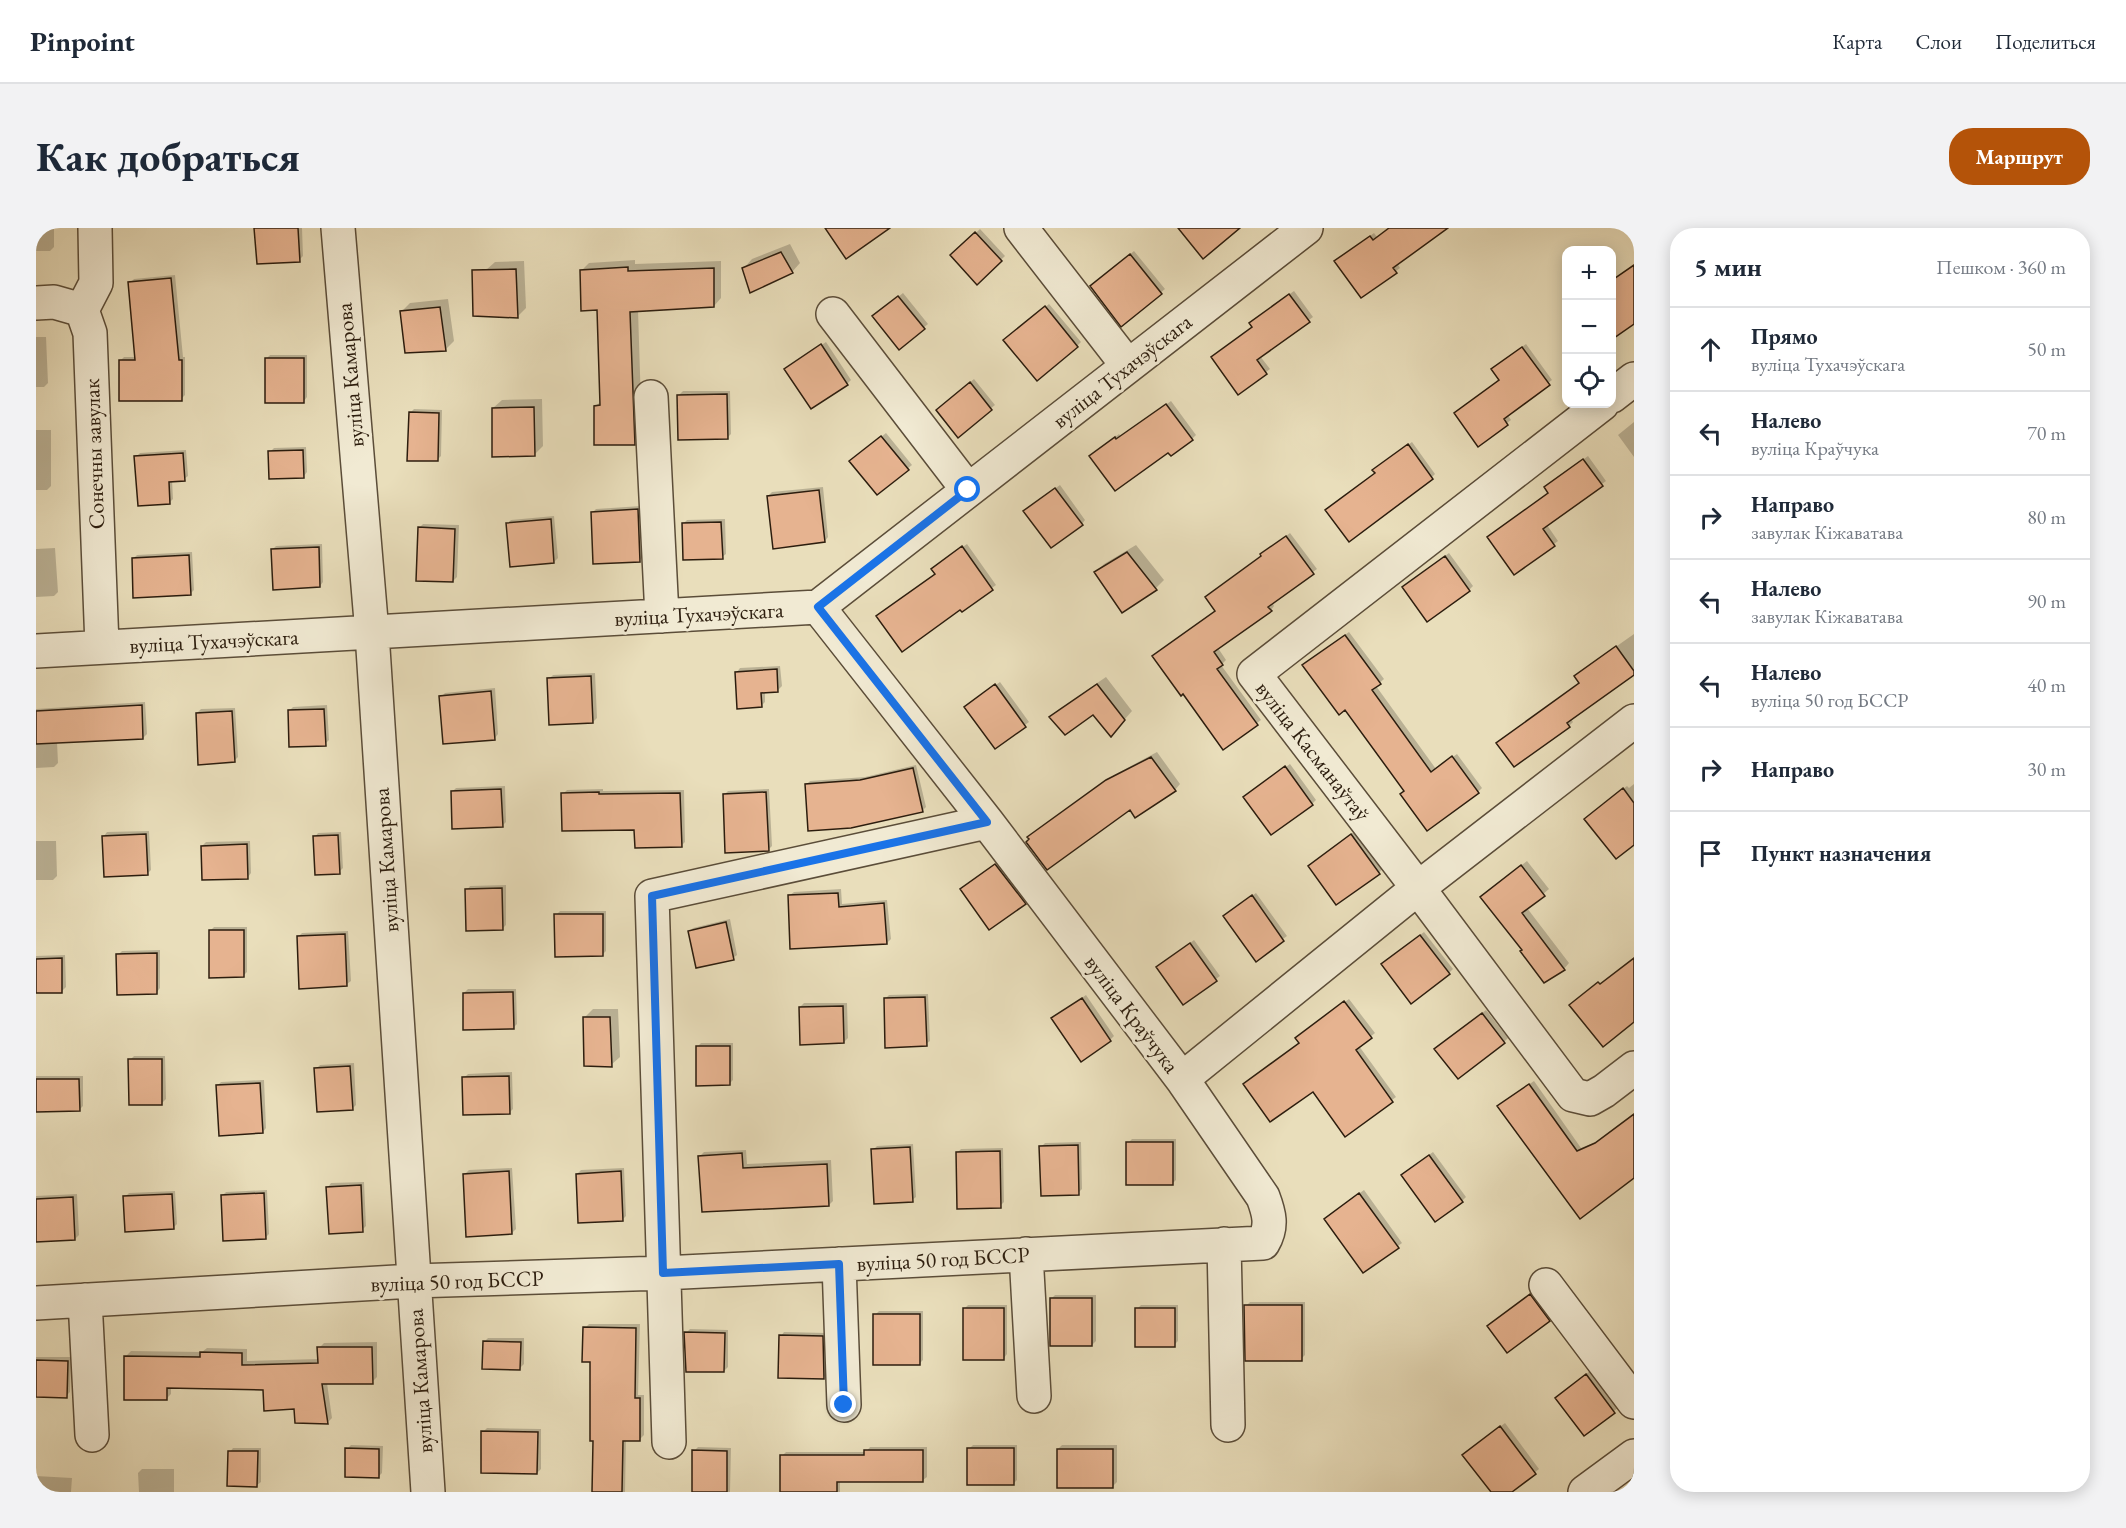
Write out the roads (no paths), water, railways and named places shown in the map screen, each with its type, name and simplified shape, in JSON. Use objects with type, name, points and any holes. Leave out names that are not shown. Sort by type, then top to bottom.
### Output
[{"type":"street","points":[[36,303],[54,302],[82,310],[96,283],[95,228]]},
{"type":"street","name":"вуліца Камарова","points":[[338,228],[372,633],[428,1492]]},
{"type":"street","points":[[1021,228],[1128,366]]},
{"type":"street","name":"вуліца Тухачэўскага","points":[[36,651],[818,607],[1128,366],[1293,232]]},
{"type":"street","name":"Сонечны завулак","points":[[82,310],[90,333],[102,646]]},
{"type":"street","points":[[833,315],[968,490]]},
{"type":"street","points":[[1616,392],[1634,379]]},
{"type":"street","points":[[651,397],[663,616]]},
{"type":"street","name":"вуліца Касманаўтаў","points":[[1597,408],[1254,674],[1573,1095],[1590,1099],[1634,1068]]},
{"type":"street","name":"вуліца Краўчука","points":[[818,607],[987,822],[1182,1079],[1418,888],[1634,721]]},
{"type":"street","points":[[669,1442],[652,896],[987,822]]},
{"type":"street","name":"вуліца 50 год БССР","points":[[36,1303],[413,1281],[663,1273],[1263,1243],[1269,1232],[1269,1215],[1263,1197],[1182,1079]]},
{"type":"street","points":[[1224,1244],[1228,1425]]},
{"type":"street","points":[[1026,1254],[1034,1396]]},
{"type":"street","points":[[839,1264],[844,1405]]},
{"type":"street","points":[[1546,1285],[1634,1402]]},
{"type":"street","points":[[85,1300],[92,1435]]},
{"type":"street","points":[[1585,1492],[1630,1466]]}]
